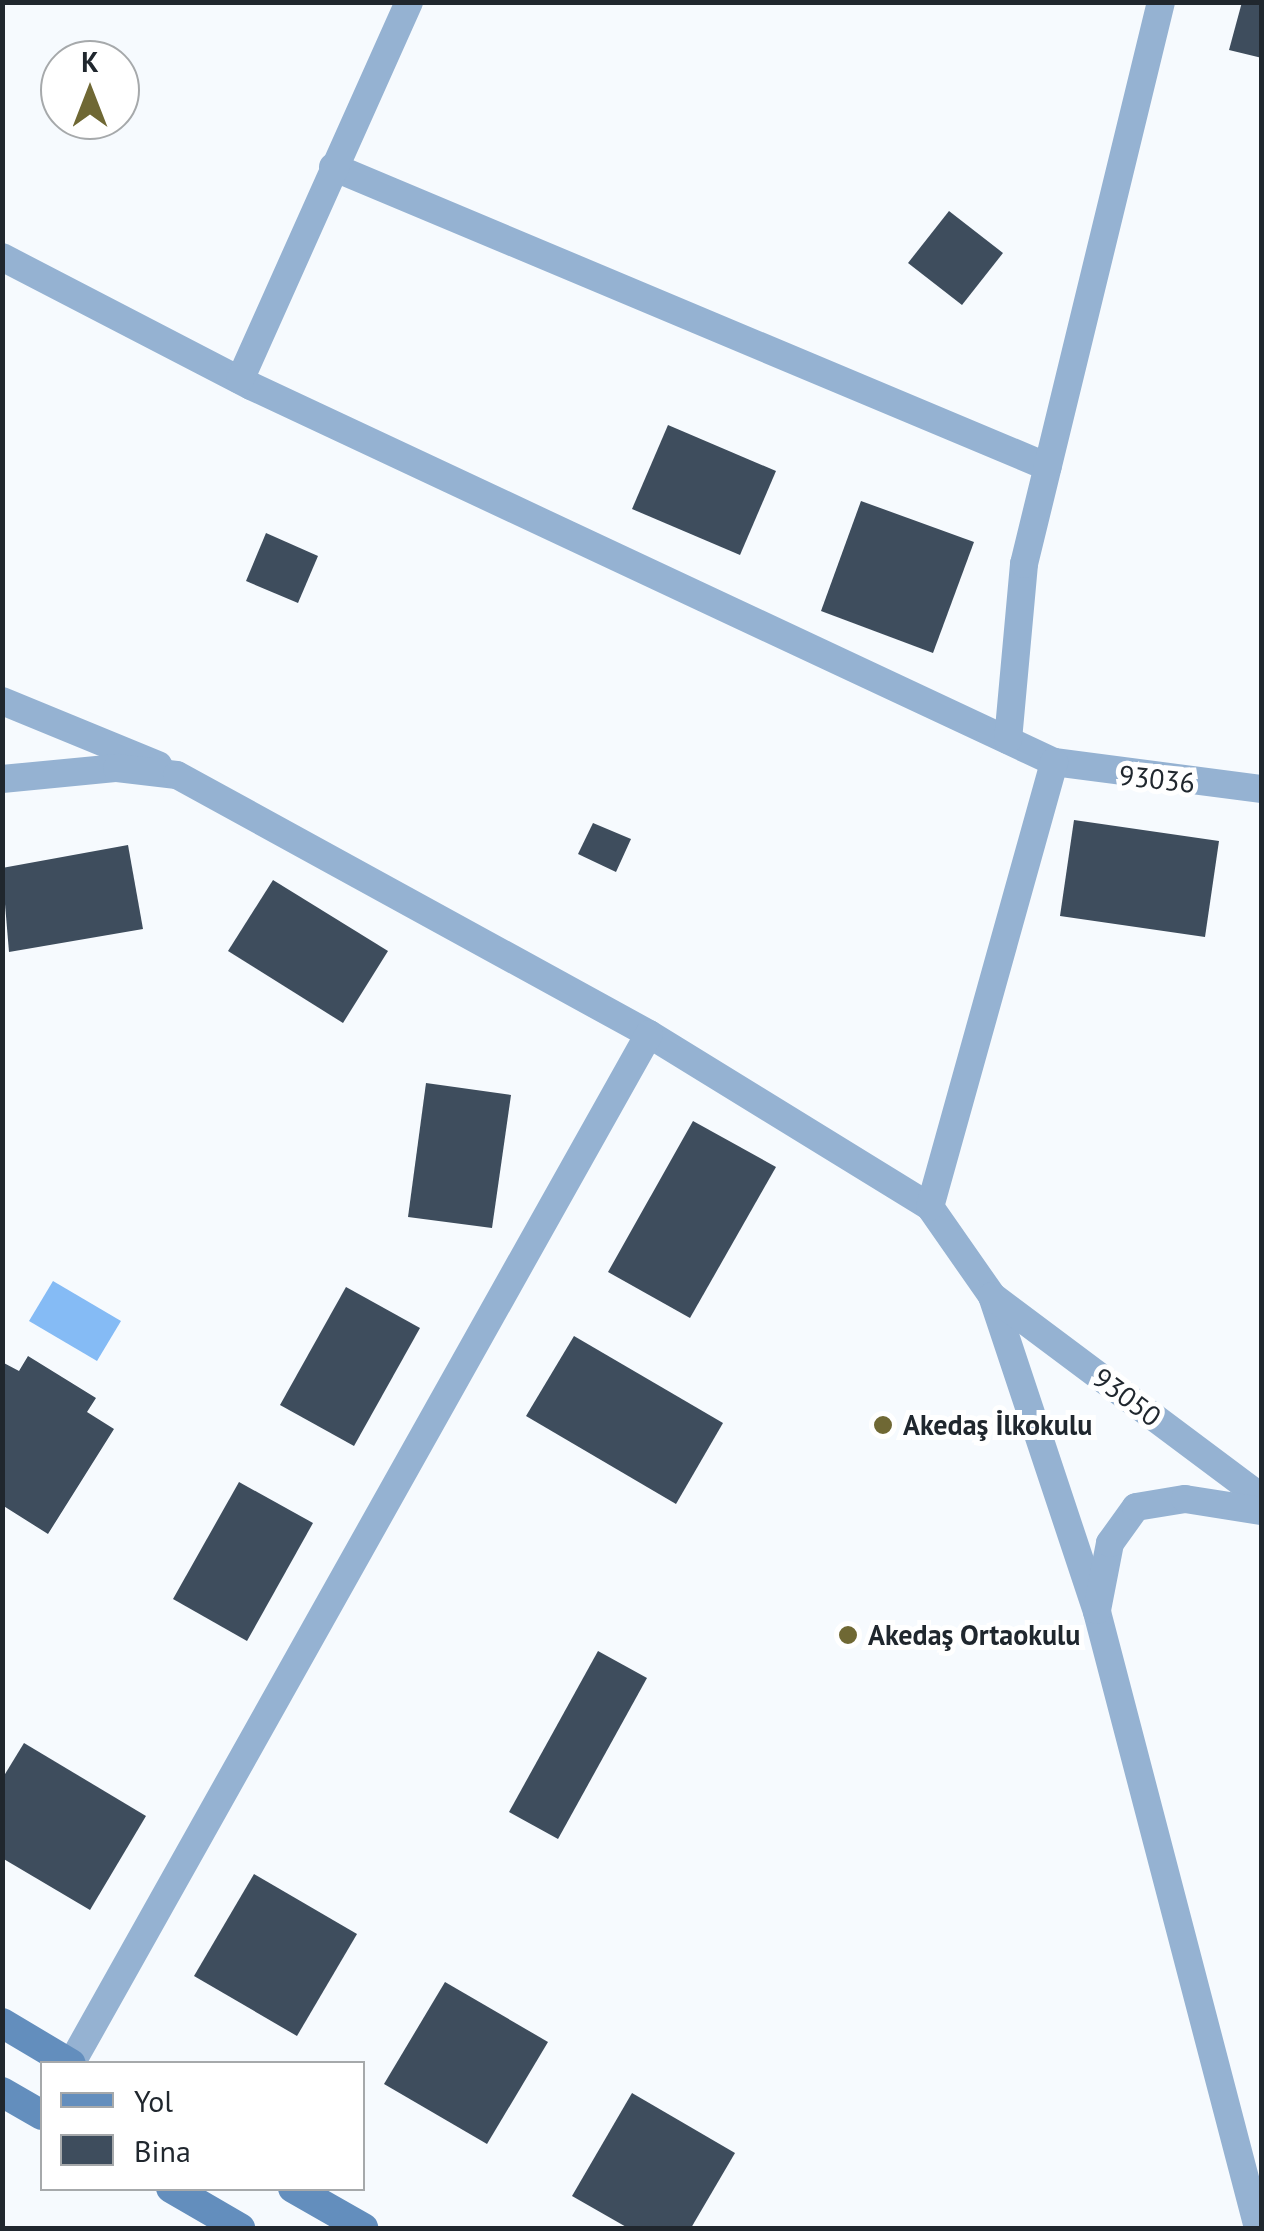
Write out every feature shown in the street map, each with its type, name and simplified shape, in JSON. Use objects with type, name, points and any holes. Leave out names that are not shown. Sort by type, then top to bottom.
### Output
[{"type":"main road","points":[[2,2023],[66,2061]]},
{"type":"main road","points":[[2,2092],[40,2114]]},
{"type":"main road","points":[[175,2191],[240,2228]]},
{"type":"main road","points":[[298,2191],[362,2228]]},
{"type":"street","points":[[240,380],[409,2]]},
{"type":"street","points":[[1008,740],[1024,564],[1160,2]]},
{"type":"street","points":[[333,167],[1048,467]]},
{"type":"street","name":"93036","points":[[2,258],[240,380],[1054,762],[1262,789]]},
{"type":"street","points":[[2,702],[86,730],[177,775],[649,1034],[930,1207],[992,1296],[1097,1612],[1258,2228]]},
{"type":"street","points":[[930,1207],[1054,762]]},
{"type":"street","points":[[2,779],[116,768],[177,775]]},
{"type":"street","points":[[73,2061],[649,1034]]},
{"type":"street","name":"93050","points":[[992,1296],[1262,1498]]},
{"type":"street","points":[[1097,1612],[1110,1544],[1136,1507],[1185,1498],[1262,1512]]},
{"type":"water","points":[[53,1281],[121,1321],[97,1361],[29,1321]]},
{"type":"building","points":[[1242,2],[1262,2],[1262,58],[1229,50]]},
{"type":"building","points":[[949,211],[1003,253],[962,305],[908,263]]},
{"type":"building","points":[[668,425],[776,471],[740,555],[632,509]]},
{"type":"building","points":[[861,501],[974,542],[933,653],[821,611]]},
{"type":"building","points":[[266,533],[318,556],[298,603],[246,581]]},
{"type":"building","points":[[1074,820],[1219,841],[1205,937],[1060,916]]},
{"type":"building","points":[[593,823],[631,839],[616,872],[578,854]]},
{"type":"building","points":[[128,845],[143,929],[9,952],[2,868]]},
{"type":"building","points":[[273,880],[388,951],[343,1023],[228,951]]},
{"type":"building","points":[[426,1083],[511,1095],[492,1228],[408,1217]]},
{"type":"building","points":[[693,1121],[776,1167],[690,1318],[608,1272]]},
{"type":"building","points":[[346,1287],[420,1328],[354,1446],[280,1405]]},
{"type":"building","points":[[574,1336],[723,1423],[676,1504],[526,1416]]},
{"type":"building","points":[[28,1356],[96,1398],[87,1412],[114,1429],[48,1534],[2,1505],[2,1362],[19,1371]]},
{"type":"building","points":[[239,1482],[313,1523],[247,1641],[173,1599]]},
{"type":"building","points":[[598,1651],[647,1678],[558,1839],[509,1812]]},
{"type":"building","points":[[24,1743],[146,1816],[90,1910],[2,1858],[2,1779]]},
{"type":"building","points":[[254,1874],[357,1934],[297,2036],[194,1976]]},
{"type":"building","points":[[445,1982],[548,2042],[487,2144],[384,2084]]},
{"type":"building","points":[[632,2093],[735,2153],[691,2228],[628,2228],[572,2196]]},
{"type":"place","name":"Akedaş İlkokulu","points":[[883,1425]]},
{"type":"place","name":"Akedaş Ortaokulu","points":[[848,1635]]}]
